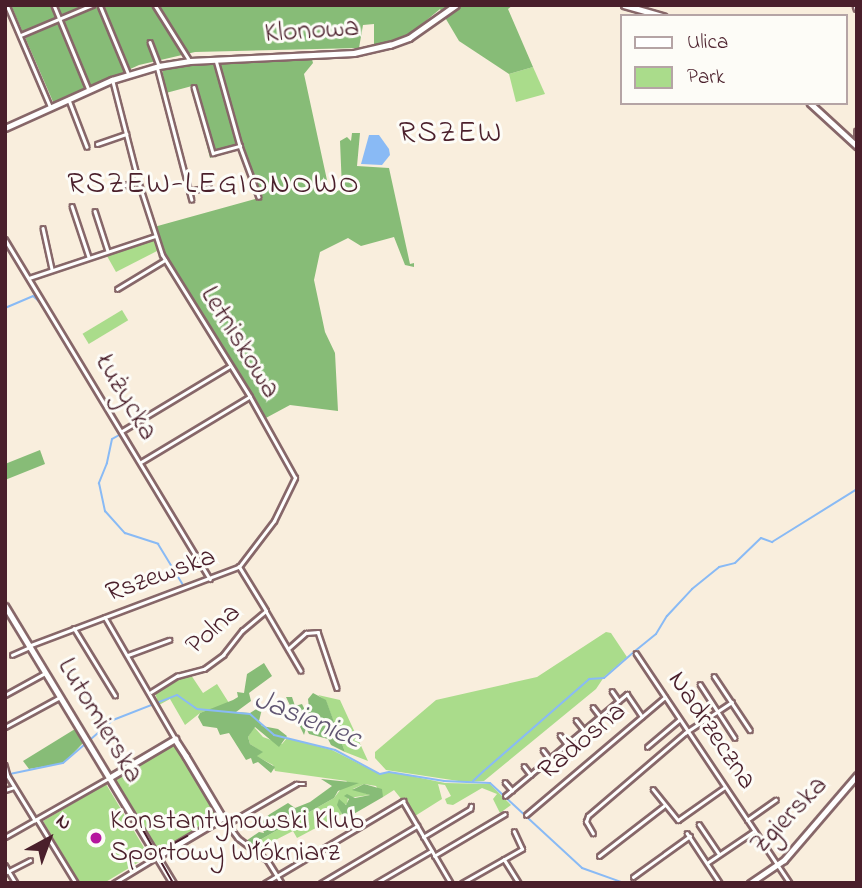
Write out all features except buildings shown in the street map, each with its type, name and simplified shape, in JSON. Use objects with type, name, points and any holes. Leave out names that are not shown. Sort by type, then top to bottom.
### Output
[{"type":"main road","name":"Lutomierska","points":[[5,606],[173,883]]},
{"type":"main road","name":"Zgierska","points":[[750,883],[777,866],[857,775]]},
{"type":"street","points":[[7,5],[51,110]]},
{"type":"street","points":[[54,5],[89,90]]},
{"type":"street","points":[[20,36],[92,5]]},
{"type":"street","points":[[100,5],[129,75]]},
{"type":"street","points":[[155,5],[190,61]]},
{"type":"street","name":"Klonowa","points":[[5,128],[51,110],[112,80],[158,66],[190,61],[374,49],[409,38],[456,5]]},
{"type":"street","points":[[624,5],[656,14]]},
{"type":"street","points":[[150,42],[192,200]]},
{"type":"street","points":[[216,60],[240,146],[260,197]]},
{"type":"street","name":"Letniskowa","points":[[112,80],[138,181],[165,260],[292,470]]},
{"type":"street","points":[[194,87],[213,153],[240,146]]},
{"type":"street","points":[[69,100],[87,147]]},
{"type":"street","points":[[812,105],[857,146]]},
{"type":"street","points":[[857,132],[857,146]]},
{"type":"street","points":[[97,144],[126,134]]},
{"type":"street","points":[[113,189],[138,181]]},
{"type":"street","points":[[190,191],[209,187]]},
{"type":"street","points":[[72,206],[89,257]]},
{"type":"street","points":[[95,211],[108,251]]},
{"type":"street","points":[[43,228],[52,269]]},
{"type":"street","points":[[29,278],[155,236]]},
{"type":"street","name":"Łużycka","points":[[5,239],[210,579]]},
{"type":"street","points":[[117,289],[165,260]]},
{"type":"street","points":[[122,431],[230,366]]},
{"type":"street","points":[[141,462],[250,397]]},
{"type":"street","name":"Rszewska","points":[[12,654],[239,567],[279,512],[295,480],[292,470]]},
{"type":"street","name":"Polna","points":[[150,692],[177,676],[204,669],[219,659],[242,631],[266,611],[239,567]]},
{"type":"street","points":[[266,611],[301,671]]},
{"type":"street","points":[[105,617],[223,818],[238,838],[265,858],[282,883]]},
{"type":"street","points":[[75,628],[115,695]]},
{"type":"street","points":[[288,649],[306,633],[318,632],[337,688]]},
{"type":"street","points":[[128,655],[169,640]]},
{"type":"street","name":"Nadrzeczna","points":[[636,653],[790,883]]},
{"type":"street","points":[[5,695],[46,673]]},
{"type":"street","points":[[714,676],[750,730]]},
{"type":"street","points":[[700,684],[735,738]]},
{"type":"street","points":[[612,691],[619,701]]},
{"type":"street","points":[[505,796],[627,694],[642,716]]},
{"type":"street","points":[[5,727],[60,697]]},
{"type":"street","name":"Radosna","points":[[526,816],[665,697]]},
{"type":"street","points":[[593,834],[586,822],[588,816],[688,732],[732,702]]},
{"type":"street","points":[[593,707],[600,716]]},
{"type":"street","points":[[647,747],[680,719]]},
{"type":"street","points":[[576,720],[584,730]]},
{"type":"street","points":[[560,735],[567,744]]},
{"type":"street","points":[[5,838],[175,738]]},
{"type":"street","points":[[543,750],[550,759]]},
{"type":"street","points":[[5,765],[14,787],[76,883]]},
{"type":"street","points":[[524,766],[531,775]]},
{"type":"street","points":[[505,782],[512,790]]},
{"type":"street","points":[[227,824],[296,783],[304,784]]},
{"type":"street","points":[[5,790],[14,787]]},
{"type":"street","points":[[653,789],[676,819],[681,819],[725,787]]},
{"type":"street","points":[[747,820],[776,800]]},
{"type":"street","points":[[265,883],[403,801],[451,883]]},
{"type":"street","points":[[599,856],[665,805]]},
{"type":"street","points":[[424,837],[470,810],[471,806]]},
{"type":"street","points":[[434,856],[505,814]]},
{"type":"street","points":[[114,883],[223,818]]},
{"type":"street","points":[[699,824],[719,854]]},
{"type":"street","points":[[321,883],[417,826]]},
{"type":"street","points":[[707,863],[754,831]]},
{"type":"street","points":[[462,883],[523,847],[514,832]]},
{"type":"street","points":[[633,877],[688,834],[720,883]]},
{"type":"street","points":[[376,883],[431,850]]},
{"type":"street","points":[[505,859],[519,883]]},
{"type":"street","points":[[7,872],[30,860]]},
{"type":"street","points":[[5,865],[16,883]]},
{"type":"green space","points":[[11,5],[513,5],[508,9],[533,67],[509,74],[459,41],[440,9],[409,35],[374,46],[374,24],[363,25],[359,48],[195,52],[139,65],[54,104]]},
{"type":"green space","points":[[311,56],[313,63],[304,74],[330,194],[342,189],[340,141],[347,137],[351,141],[352,133],[360,133],[357,166],[389,168],[410,264],[414,263],[414,267],[405,265],[394,237],[361,246],[348,238],[320,252],[314,280],[325,332],[335,353],[338,411],[290,405],[264,419],[164,257],[154,227],[262,197],[242,148],[210,158],[192,86],[166,93],[162,68],[195,62]]},
{"type":"green space","points":[[533,67],[545,94],[516,102],[509,74]]},
{"type":"green space","points":[[154,237],[159,250],[116,272],[107,256]]},
{"type":"green space","points":[[122,310],[128,320],[89,344],[83,334]]},
{"type":"green space","points":[[40,450],[45,464],[5,480],[5,464]]},
{"type":"green space","points":[[606,632],[611,633],[627,657],[604,677],[596,689],[484,781],[465,782],[386,770],[375,758],[375,752],[436,700],[537,677]]},
{"type":"green space","points":[[264,663],[272,676],[249,693],[251,701],[236,712],[250,713],[263,705],[259,721],[262,726],[278,729],[287,736],[279,747],[255,727],[248,737],[250,744],[263,752],[257,756],[275,767],[271,773],[258,762],[253,764],[251,758],[246,760],[229,733],[220,735],[217,728],[203,726],[198,717],[200,713],[238,697],[237,692],[244,693],[247,674]]},
{"type":"green space","points":[[191,675],[203,693],[217,684],[229,703],[200,713],[185,725],[170,699],[159,705],[155,693],[180,677]]},
{"type":"green space","points":[[313,693],[326,700],[345,752],[331,745],[328,739],[309,734],[306,728],[304,735],[286,697],[292,697],[295,706],[302,704],[305,710],[309,708],[308,699]]},
{"type":"green space","points":[[318,695],[340,700],[368,761],[345,752],[326,701]]},
{"type":"green space","points":[[254,727],[263,737],[282,744],[287,738],[332,750],[380,774],[392,772],[445,783],[490,784],[511,805],[500,813],[493,799],[497,794],[482,788],[453,805],[447,804],[445,799],[451,796],[445,785],[438,784],[442,799],[415,816],[394,790],[383,797],[376,786],[364,784],[353,789],[370,795],[348,798],[347,804],[340,806],[342,814],[297,838],[293,831],[258,849],[251,845],[334,798],[347,781],[275,771],[273,765],[256,756],[262,752],[250,744],[248,737]]},
{"type":"green space","points":[[75,729],[83,743],[64,763],[29,769],[23,761]]},
{"type":"green space","points":[[175,742],[220,816],[159,854],[113,781],[114,777]]},
{"type":"green space","points":[[321,779],[359,783],[338,791],[334,798],[251,845],[246,841],[259,832],[264,833],[260,822],[270,814],[288,803],[295,808],[310,802],[332,786]]},
{"type":"green space","name":"Konstantynowski Klub Sportowy Włókniarz","points":[[106,784],[149,856],[104,883],[80,883],[43,821]]},
{"type":"green space","points":[[364,784],[382,789],[383,797],[345,819],[337,805],[339,799],[346,805],[349,799],[344,796],[347,794],[355,798],[370,795],[352,790]]},
{"type":"water","points":[[369,135],[379,135],[389,149],[390,155],[382,165],[361,164]]},
{"type":"waterway","points":[[5,308],[33,296],[40,302],[121,434],[112,439],[99,483],[105,511],[125,533],[158,544],[183,585]]},
{"type":"waterway","points":[[635,651],[656,634],[667,616],[692,589],[719,567],[735,563],[761,538],[772,542],[857,489]]},
{"type":"waterway","points":[[486,769],[589,679],[604,678],[633,653]]},
{"type":"waterway","name":"Jasieniec","points":[[5,775],[63,763],[113,720],[177,695],[197,709],[250,714],[274,735],[335,750],[380,774],[389,772],[444,781],[490,783],[582,868],[624,883]]},
{"type":"waterway","points":[[473,781],[485,770]]},
{"type":"tram line","points":[[143,830],[173,883]]},
{"type":"tram line","points":[[160,862],[162,850],[187,836]]},
{"type":"place","name":"Konstantynowski Klub Sportowy Włókniarz","points":[[96,838]]},
{"type":"district","name":"RSZEW","points":[[451,134]]},
{"type":"district","name":"RSZEW-LEGIONOWO","points":[[214,185]]}]
